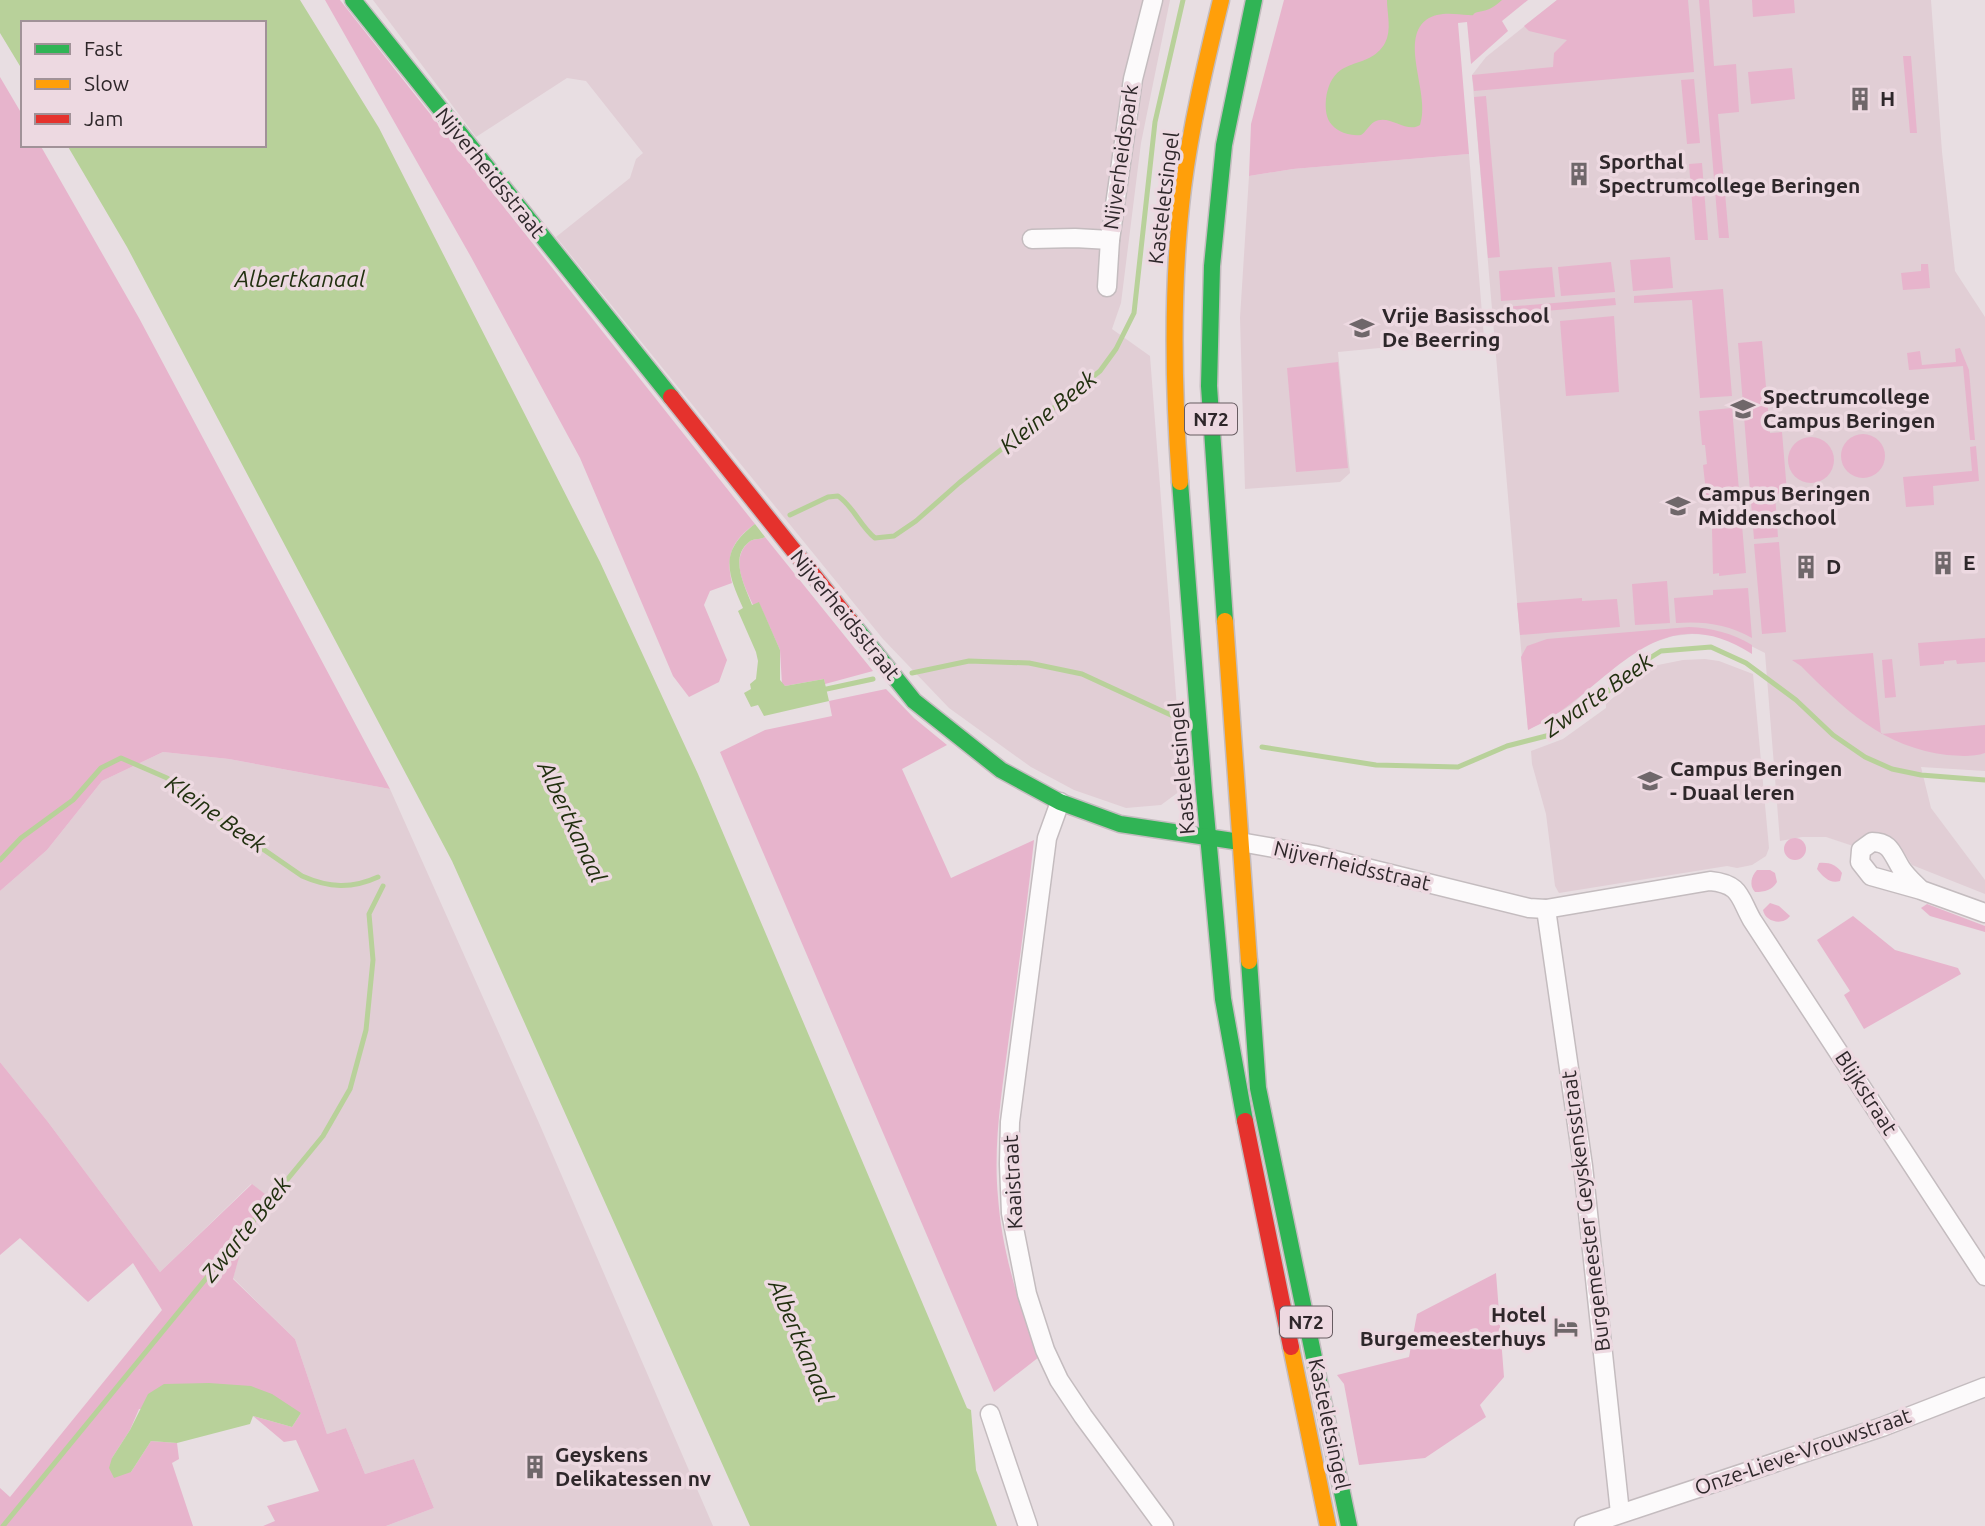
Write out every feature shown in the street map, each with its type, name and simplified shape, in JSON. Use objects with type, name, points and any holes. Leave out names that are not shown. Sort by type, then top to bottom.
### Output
[{"type":"main road","name":"Nijverheidsstraat","points":[[353,0],[914,701],[1001,770],[1060,802],[1120,824],[1240,842]]},
{"type":"main road","name":"Kasteletsingel","points":[[1221,0],[1200,88],[1183,188],[1175,284],[1175,387],[1180,478],[1226,1012],[1245,1121],[1328,1526]]},
{"type":"main road","name":"Kasteletsingel","points":[[1254,0],[1232,94],[1218,192],[1210,285],[1209,386],[1258,1088],[1349,1526]]},
{"type":"street","name":"Nijverheidspark","points":[[1032,239],[1110,240],[1133,79],[1153,0]]},
{"type":"street","points":[[1107,287],[1110,240]]},
{"type":"street","name":"Kaaistraat","points":[[1060,802],[1047,838],[1013,1094],[1009,1164],[1011,1213],[1027,1294],[1045,1350],[1059,1380],[1164,1526]]},
{"type":"street","name":"Nijverheidsstraat","points":[[1240,842],[1314,855],[1529,908],[1546,909],[1710,881],[1729,884],[1735,888],[1746,909]]},
{"type":"street","points":[[1921,890],[1985,913]]},
{"type":"street","name":"Burgemeester Geyskensstraat","points":[[1546,909],[1583,1166],[1620,1513]]},
{"type":"street","name":"Blijkstraat","points":[[1746,909],[1985,1276]]},
{"type":"street","name":"Onze-Lieve-Vrouwstraat","points":[[1584,1526],[1882,1427],[1985,1387]]},
{"type":"street","points":[[990,1413],[1028,1526]]},
{"type":"shaded area","points":[[325,0],[340,0],[755,524],[736,542],[730,556],[732,583],[710,591],[704,605],[727,660],[719,682],[689,697],[673,676],[580,458],[471,257]]},
{"type":"shaded area","points":[[373,0],[1170,0],[1141,143],[1121,303],[1112,329],[1150,356],[1181,760],[1180,791],[1161,805],[1126,808],[1074,790],[1031,767],[949,708],[883,639],[556,237],[630,178],[636,159],[643,153],[586,81],[567,78],[476,137]]},
{"type":"shaded area","points":[[1284,0],[1528,0],[1502,21],[1508,31],[1471,64],[1467,22],[1458,23],[1469,154],[1293,169],[1249,176],[1251,124]]},
{"type":"shaded area","name":"Spectrumcollege Campus Beringen","points":[[1557,0],[1931,0],[1942,152],[1955,271],[1985,317],[1985,771],[1921,767],[1931,808],[1985,880],[1985,894],[1912,865],[1897,842],[1884,834],[1868,834],[1853,846],[1826,837],[1780,841],[1765,653],[1743,642],[1717,635],[1692,634],[1673,636],[1646,645],[1590,687],[1572,705],[1528,730],[1472,75],[1486,57]]},
{"type":"shaded area","points":[[1557,0],[1688,0],[1694,72],[1474,91],[1472,75],[1553,67],[1554,53],[1567,40],[1529,31],[1524,26]]},
{"type":"shaded area","points":[[1699,0],[1709,0],[1714,66],[1736,64],[1739,112],[1718,114],[1729,238],[1719,238]]},
{"type":"shaded area","points":[[1752,0],[1794,0],[1795,13],[1753,17]]},
{"type":"shaded area","points":[[1903,56],[1911,56],[1917,133],[1910,133]]},
{"type":"shaded area","points":[[1792,68],[1795,99],[1751,104],[1748,72]]},
{"type":"shaded area","points":[[0,77],[21,113],[21,147],[41,147],[139,318],[390,789],[229,759],[163,752],[102,781],[47,850],[0,891]]},
{"type":"shaded area","points":[[1694,79],[1700,143],[1687,144],[1681,80]]},
{"type":"shaded area","points":[[1486,96],[1500,257],[1488,258],[1474,97]]},
{"type":"shaded area","name":"Vrije Basisschool De Beerring","points":[[1469,154],[1484,338],[1338,352],[1350,473],[1340,482],[1245,489],[1240,318],[1249,176],[1293,169]]},
{"type":"shaded area","points":[[1702,163],[1708,240],[1695,240],[1689,164]]},
{"type":"shaded area","points":[[1670,257],[1673,288],[1633,291],[1630,260]]},
{"type":"shaded area","points":[[1611,262],[1615,292],[1561,296],[1558,267]]},
{"type":"shaded area","points":[[1921,264],[1928,264],[1930,288],[1903,290],[1901,273],[1921,271]]},
{"type":"shaded area","points":[[1552,267],[1555,297],[1501,301],[1499,271]]},
{"type":"shaded area","points":[[1723,289],[1732,396],[1700,398],[1692,300],[1634,303],[1634,296]]},
{"type":"shaded area","points":[[1615,298],[1616,305],[1521,313],[1520,309],[1504,311],[1504,307]]},
{"type":"shaded area","points":[[1614,316],[1619,392],[1566,396],[1560,321]]},
{"type":"shaded area","points":[[1762,341],[1770,433],[1782,432],[1787,492],[1775,494],[1778,537],[1754,539],[1738,343]]},
{"type":"shaded area","points":[[1960,348],[1969,370],[1975,440],[1970,440],[1963,366],[1909,370],[1907,353],[1920,351],[1922,365],[1956,362],[1955,349]]},
{"type":"shaded area","points":[[1338,362],[1348,468],[1296,472],[1287,368]]},
{"type":"shaded area","points":[[1732,408],[1740,502],[1714,504],[1707,501],[1703,465],[1707,464],[1705,445],[1702,445],[1699,411]]},
{"type":"shaded area","points":[[1863,434],[1879,440],[1885,456],[1879,472],[1863,478],[1847,472],[1841,456],[1847,440]]},
{"type":"shaded area","points":[[1811,437],[1827,444],[1834,460],[1827,476],[1811,483],[1795,476],[1788,460],[1795,444]]},
{"type":"shaded area","points":[[1976,446],[1979,481],[1933,486],[1934,505],[1906,507],[1903,477],[1972,471],[1970,447]]},
{"type":"shaded area","points":[[1741,513],[1746,573],[1719,576],[1719,573],[1713,574],[1712,529],[1716,525],[1715,515]]},
{"type":"shaded area","points":[[765,537],[873,671],[825,684],[824,679],[785,686],[782,684],[780,650],[759,603],[753,605],[739,565],[743,549],[749,542]]},
{"type":"shaded area","points":[[1779,542],[1786,632],[1762,634],[1754,544]]},
{"type":"shaded area","points":[[1667,581],[1670,623],[1635,625],[1632,584]]},
{"type":"shaded area","points":[[1748,588],[1752,638],[1715,624],[1676,623],[1674,598],[1713,595],[1713,590]]},
{"type":"shaded area","points":[[1582,598],[1582,601],[1617,599],[1620,627],[1520,635],[1517,603]]},
{"type":"shaded area","points":[[1689,627],[1714,630],[1737,637],[1752,645],[1752,654],[1717,637],[1686,634],[1658,641],[1632,655],[1556,714],[1528,730],[1521,657],[1527,646],[1547,639]]},
{"type":"shaded area","points":[[1985,638],[1985,662],[1957,664],[1956,660],[1920,666],[1918,643]]},
{"type":"shaded area","points":[[1873,653],[1881,733],[1850,711],[1792,660]]},
{"type":"shaded area","name":"Campus Beringen - Duaal leren","points":[[1705,659],[1719,661],[1753,674],[1769,848],[1766,856],[1752,865],[1737,868],[1727,866],[1559,893],[1555,886],[1546,814],[1531,751],[1563,739],[1606,708],[1606,704],[1648,667]]},
{"type":"shaded area","points":[[1892,659],[1896,697],[1885,698],[1882,660]]},
{"type":"shaded area","points":[[886,689],[914,718],[947,745],[902,769],[951,878],[1034,840],[1001,1097],[997,1177],[1007,1259],[1039,1357],[994,1392],[720,752],[765,730],[832,716],[829,701]]},
{"type":"shaded area","points":[[1985,725],[1985,753],[1971,756],[1924,751],[1883,734]]},
{"type":"shaded area","points":[[163,752],[229,759],[390,789],[539,1123],[713,1526],[386,1526],[434,1508],[414,1459],[365,1474],[346,1428],[327,1434],[295,1339],[233,1278],[245,1236],[274,1201],[251,1184],[160,1272],[0,1062],[0,891],[47,850],[102,781]]},
{"type":"shaded area","points":[[1795,838],[1803,841],[1806,849],[1803,857],[1795,860],[1787,857],[1784,849],[1787,841]]},
{"type":"shaded area","points":[[1819,863],[1838,868],[1842,873],[1840,881],[1833,882],[1824,877],[1817,869]]},
{"type":"shaded area","points":[[1757,870],[1770,870],[1775,873],[1777,882],[1773,887],[1755,892],[1752,881]]},
{"type":"shaded area","points":[[1770,903],[1779,906],[1790,916],[1779,922],[1771,920],[1763,910]]},
{"type":"shaded area","points":[[1927,904],[1985,926],[1985,932],[1930,916],[1921,908]]},
{"type":"shaded area","points":[[1853,916],[1895,950],[1958,968],[1961,974],[1864,1029],[1844,995],[1850,991],[1817,940]]},
{"type":"shaded area","points":[[0,1062],[160,1272],[252,1184],[274,1201],[245,1236],[233,1279],[295,1339],[327,1434],[346,1428],[365,1474],[414,1459],[434,1508],[386,1526],[263,1526],[275,1521],[267,1506],[319,1491],[296,1440],[284,1442],[253,1416],[292,1427],[301,1413],[139,1409],[130,1430],[112,1458],[131,1472],[151,1441],[177,1443],[179,1459],[172,1463],[193,1526],[0,1526],[0,1488],[10,1497],[162,1310],[133,1263],[88,1302],[20,1238],[0,1255]]},
{"type":"shaded area","points":[[1496,1273],[1504,1377],[1480,1405],[1486,1417],[1425,1458],[1359,1465],[1344,1384],[1337,1375],[1409,1357],[1417,1314]]},
{"type":"water","name":"Albertkanaal","points":[[0,0],[300,0],[379,128],[600,562],[698,774],[967,1408],[971,1410],[976,1470],[997,1526],[750,1526],[452,861],[127,247],[68,147],[266,147],[266,21],[21,21],[21,68],[0,33]]},
{"type":"water","points":[[1387,0],[1502,0],[1491,8],[1472,15],[1436,15],[1426,20],[1418,29],[1415,55],[1422,99],[1420,125],[1409,127],[1380,120],[1372,123],[1361,135],[1345,133],[1335,128],[1327,117],[1326,99],[1330,84],[1343,69],[1370,58],[1385,43],[1389,27]]},
{"type":"water","points":[[755,524],[765,537],[751,541],[743,549],[740,572],[752,605],[759,602],[780,650],[780,680],[785,686],[824,679],[829,701],[764,716],[758,705],[751,707],[744,693],[751,689],[750,684],[756,679],[758,661],[738,611],[743,608],[730,573],[731,553],[736,543]]},
{"type":"water","points":[[164,1384],[251,1386],[272,1394],[301,1413],[292,1427],[253,1416],[250,1424],[177,1443],[151,1441],[131,1472],[114,1478],[109,1468],[112,1458],[148,1394]]},
{"type":"waterway","name":"Kleine Beek","points":[[790,515],[828,497],[838,496],[875,538],[894,536],[1100,371],[1116,349],[1134,313],[1155,122],[1183,0]]},
{"type":"waterway","name":"Zwarte Beek","points":[[1262,747],[1376,765],[1458,767],[1507,746],[1550,735],[1589,708],[1637,666],[1661,651],[1711,647],[1746,663],[1796,700],[1833,735],[1865,757],[1892,769],[1921,775],[1985,780]]},
{"type":"waterway","name":"Zwarte Beek","points":[[912,673],[969,661],[1029,663],[1082,674],[1173,716]]},
{"type":"waterway","name":"Zwarte Beek","points":[[822,690],[873,679]]},
{"type":"waterway","name":"Kleine Beek","points":[[0,860],[21,838],[73,800],[101,768],[121,758],[167,778],[192,800],[302,876],[340,886],[359,884],[378,877]]},
{"type":"waterway","name":"Zwarte Beek","points":[[3,1526],[323,1136],[350,1089],[366,1030],[373,960],[369,914],[383,886]]},
{"type":"traffic: fast","points":[[353,0],[671,397]]},
{"type":"traffic: fast","points":[[1225,621],[1209,386],[1212,266],[1224,145],[1254,0]]},
{"type":"traffic: fast","points":[[1180,482],[1223,999],[1245,1121]]},
{"type":"traffic: fast","points":[[850,621],[914,701],[1001,770],[1060,802],[1120,824],[1240,842]]},
{"type":"traffic: fast","points":[[1249,961],[1258,1088],[1349,1526]]},
{"type":"traffic: slow","points":[[1180,482],[1174,335],[1179,225],[1186,164],[1221,0]]},
{"type":"traffic: slow","points":[[1225,621],[1249,961]]},
{"type":"traffic: slow","points":[[1291,1347],[1328,1526]]},
{"type":"traffic: jam","points":[[671,397],[850,621]]},
{"type":"traffic: jam","points":[[1245,1121],[1291,1347]]},
{"type":"place","name":"H","points":[[1860,99]]},
{"type":"place","name":"Sporthal Spectrumcollege Beringen","points":[[1579,174]]},
{"type":"place","name":"Vrije Basisschool De Beerring","points":[[1362,328]]},
{"type":"place","name":"Spectrumcollege Campus Beringen","points":[[1743,409]]},
{"type":"place","name":"Campus Beringen Middenschool","points":[[1678,506]]},
{"type":"place","name":"E","points":[[1943,563]]},
{"type":"place","name":"D","points":[[1806,567]]},
{"type":"place","name":"Campus Beringen - Duaal leren","points":[[1650,781]]},
{"type":"place","name":"Hotel Burgemeesterhuys","points":[[1566,1327]]},
{"type":"place","name":"Geyskens Delikatessen nv","points":[[535,1467]]}]
